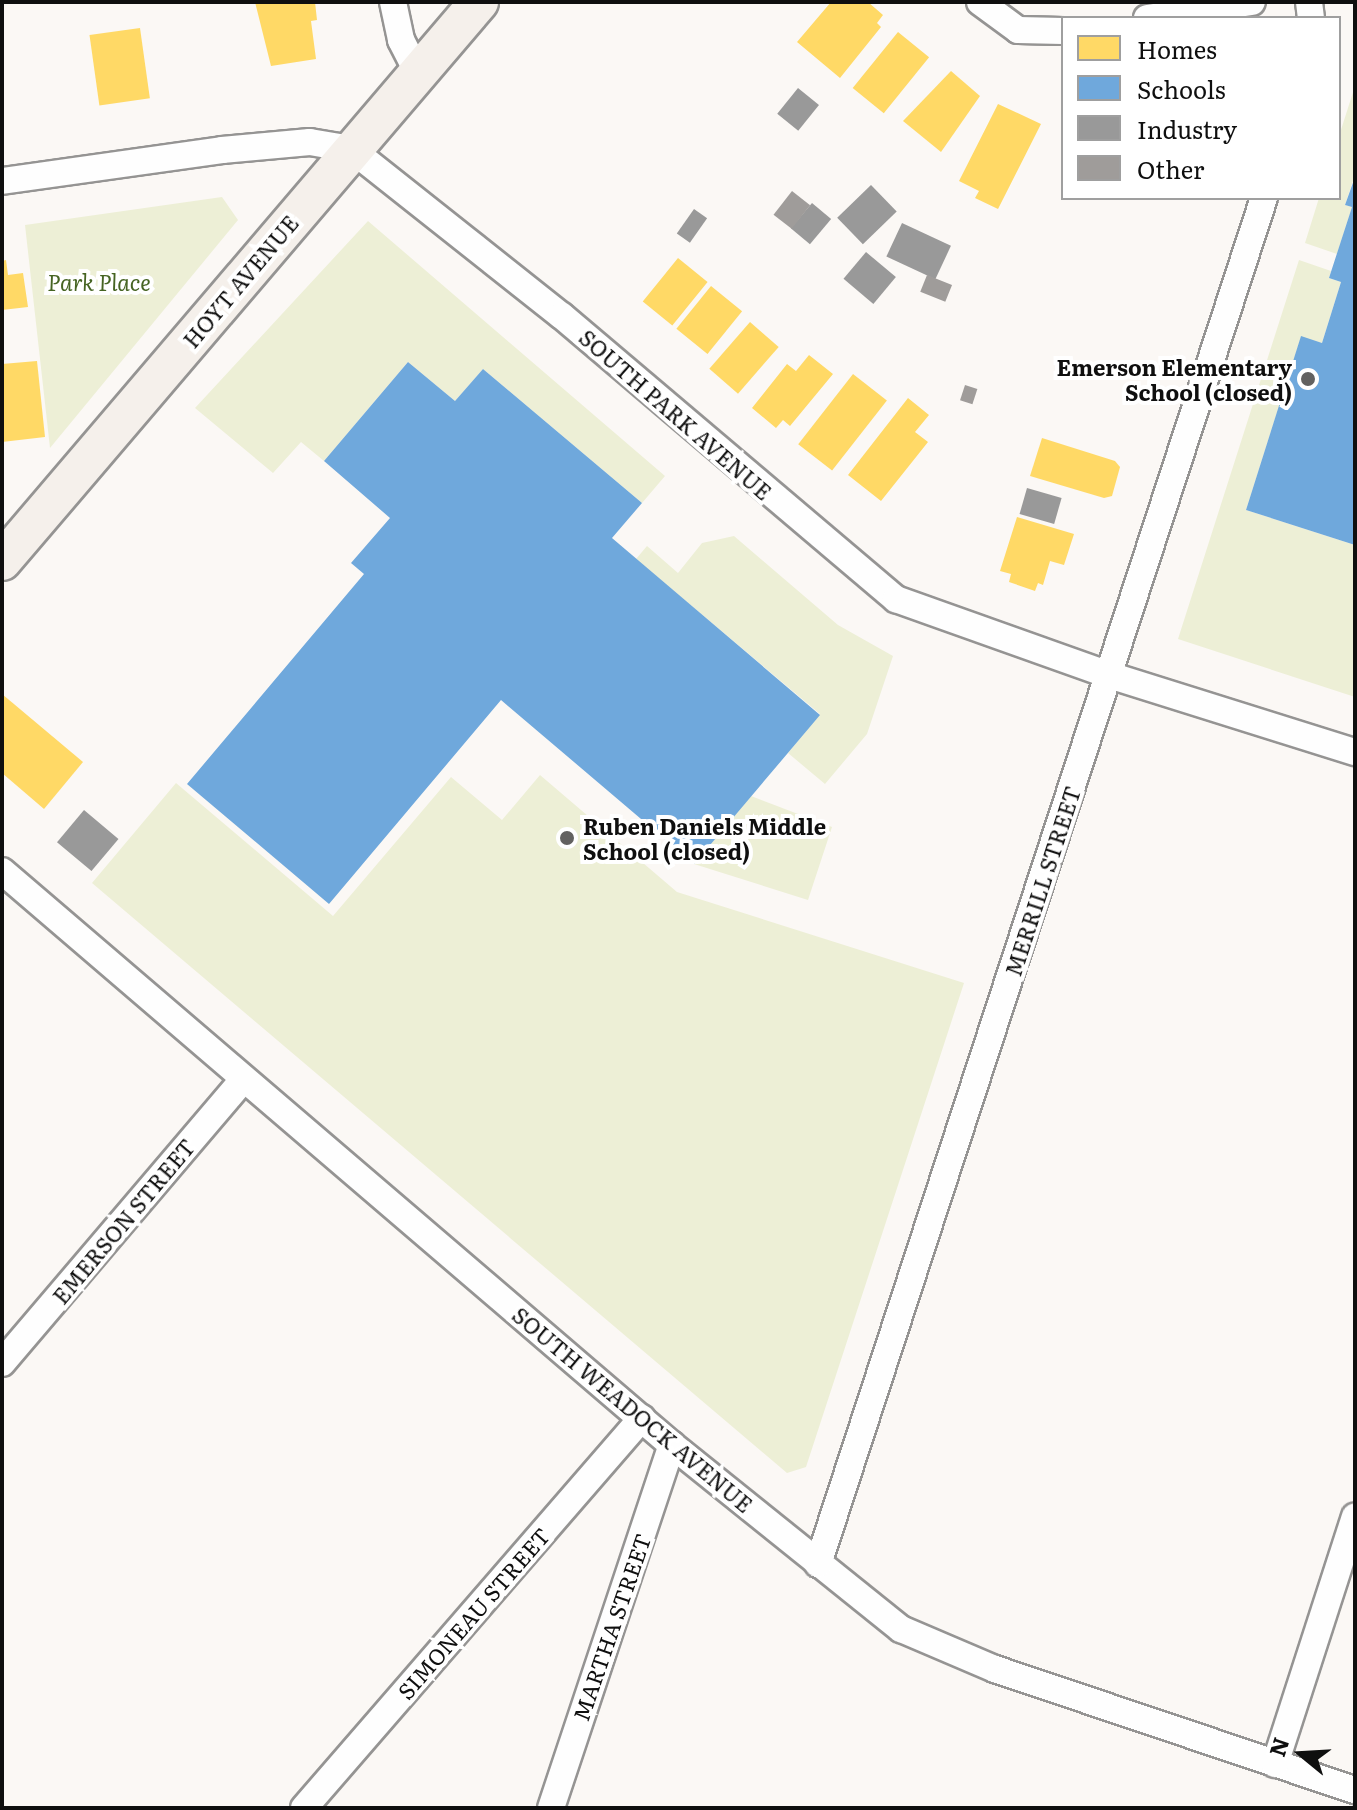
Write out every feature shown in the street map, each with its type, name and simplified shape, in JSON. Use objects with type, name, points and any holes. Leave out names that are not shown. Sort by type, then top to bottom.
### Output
[{"type":"street","points":[[393,2],[401,40],[418,74]]},
{"type":"street","name":"HOYT AVENUE","points":[[2,561],[479,2]]},
{"type":"street","points":[[980,2],[1018,30],[1061,31]]},
{"type":"street","points":[[1160,16],[1252,2]]},
{"type":"street","name":"SOUTH PARK AVENUE","points":[[2,181],[222,150],[310,142],[351,149],[562,316],[870,581],[896,599],[1109,675],[1355,752]]},
{"type":"street","name":"MERRILL STREET","points":[[818,1564],[1263,200]]},
{"type":"street","name":"SOUTH WEADOCK AVENUE","points":[[2,871],[672,1445],[901,1629],[940,1649],[1355,1790]]},
{"type":"street","name":"EMERSON STREET","points":[[2,1363],[244,1079]]},
{"type":"street","name":"SIMONEAU STREET","points":[[304,1808],[642,1418]]},
{"type":"street","name":"MARTHA STREET","points":[[551,1808],[672,1445]]},
{"type":"street","points":[[1275,1764],[1355,1517]]},
{"type":"green space","points":[[1355,86],[1355,175],[1345,205],[1352,207],[1337,254],[1305,243],[1318,200],[1341,200],[1341,130]]},
{"type":"green space","name":"Park Place","points":[[222,197],[238,220],[50,448],[25,225]]},
{"type":"green space","points":[[368,221],[665,476],[642,503],[483,369],[455,401],[408,362],[324,461],[301,442],[273,473],[195,408]]},
{"type":"green space","points":[[1299,260],[1331,271],[1329,278],[1341,282],[1322,343],[1301,337],[1246,510],[1355,545],[1355,697],[1178,639]]},
{"type":"green space","points":[[734,536],[838,625],[893,656],[867,734],[825,784],[788,753],[820,714],[636,559],[647,546],[678,573],[702,543]]},
{"type":"green space","points":[[540,775],[677,892],[964,983],[806,1467],[787,1473],[92,883],[176,783],[333,916],[451,777],[502,820]]},
{"type":"green space","points":[[751,796],[832,827],[808,900],[694,864]]},
{"type":"building: Homes","points":[[255,2],[315,2],[317,20],[311,21],[316,59],[271,66]]},
{"type":"building: Homes","points":[[831,2],[868,2],[883,15],[877,23],[881,27],[840,78],[797,42]]},
{"type":"building: Homes","points":[[140,28],[150,98],[99,105],[89,35]]},
{"type":"building: Homes","points":[[898,32],[929,57],[884,113],[853,88]]},
{"type":"building: Homes","points":[[951,71],[980,96],[941,152],[903,121]]},
{"type":"building: Homes","points":[[998,104],[1041,124],[998,209],[975,198],[979,191],[959,181]]},
{"type":"building: Homes","points":[[678,258],[708,282],[672,325],[643,302]]},
{"type":"building: Homes","points":[[6,260],[8,275],[23,273],[28,307],[2,310],[2,261]]},
{"type":"building: Homes","points":[[711,286],[742,311],[707,354],[676,329]]},
{"type":"building: Homes","points":[[750,322],[779,347],[738,394],[709,369]]},
{"type":"building: Homes","points":[[809,355],[833,374],[790,426],[783,420],[776,428],[752,408],[787,364],[796,371]]},
{"type":"building: Homes","points":[[37,361],[45,437],[2,442],[2,364]]},
{"type":"building: Homes","points":[[853,374],[887,400],[832,471],[798,444]]},
{"type":"building: Homes","points":[[908,398],[929,415],[915,432],[928,442],[881,501],[848,475]]},
{"type":"building: Homes","points":[[1042,438],[1115,461],[1120,467],[1112,496],[1104,498],[1030,476]]},
{"type":"building: Homes","points":[[1017,517],[1074,534],[1064,565],[1050,561],[1043,585],[1038,583],[1035,591],[1009,582],[1011,574],[1000,571]]},
{"type":"building: Homes","points":[[2,694],[83,762],[44,809],[2,773]]},
{"type":"building: Schools","points":[[1355,177],[1355,545],[1246,510],[1301,336],[1322,343],[1341,282],[1329,278],[1352,207],[1345,205]]},
{"type":"building: Schools","points":[[408,362],[455,401],[483,369],[642,503],[612,538],[820,715],[694,864],[501,700],[329,904],[187,784],[364,574],[351,563],[390,518],[324,461]]},
{"type":"building: Industry","points":[[798,88],[819,105],[798,131],[777,114]]},
{"type":"building: Industry","points":[[871,185],[897,212],[863,244],[837,218]]},
{"type":"building: Industry","points":[[812,203],[831,219],[810,244],[791,228]]},
{"type":"building: Industry","points":[[694,209],[707,218],[690,243],[677,234]]},
{"type":"building: Industry","points":[[902,223],[951,246],[935,279],[886,257]]},
{"type":"building: Industry","points":[[866,252],[896,277],[873,304],[844,279]]},
{"type":"building: Industry","points":[[1027,488],[1062,498],[1054,524],[1020,514]]},
{"type":"building: Industry","points":[[84,810],[118,839],[91,871],[57,842]]},
{"type":"building: Other","points":[[792,191],[810,205],[792,229],[774,215]]},
{"type":"building: Other","points":[[927,275],[952,285],[945,302],[920,292]]},
{"type":"building: Other","points":[[965,385],[977,389],[972,404],[960,400]]},
{"type":"place","name":"Emerson Elementary School (closed)","points":[[1308,379]]},
{"type":"place","name":"Ruben Daniels Middle School (closed)","points":[[567,838]]}]
